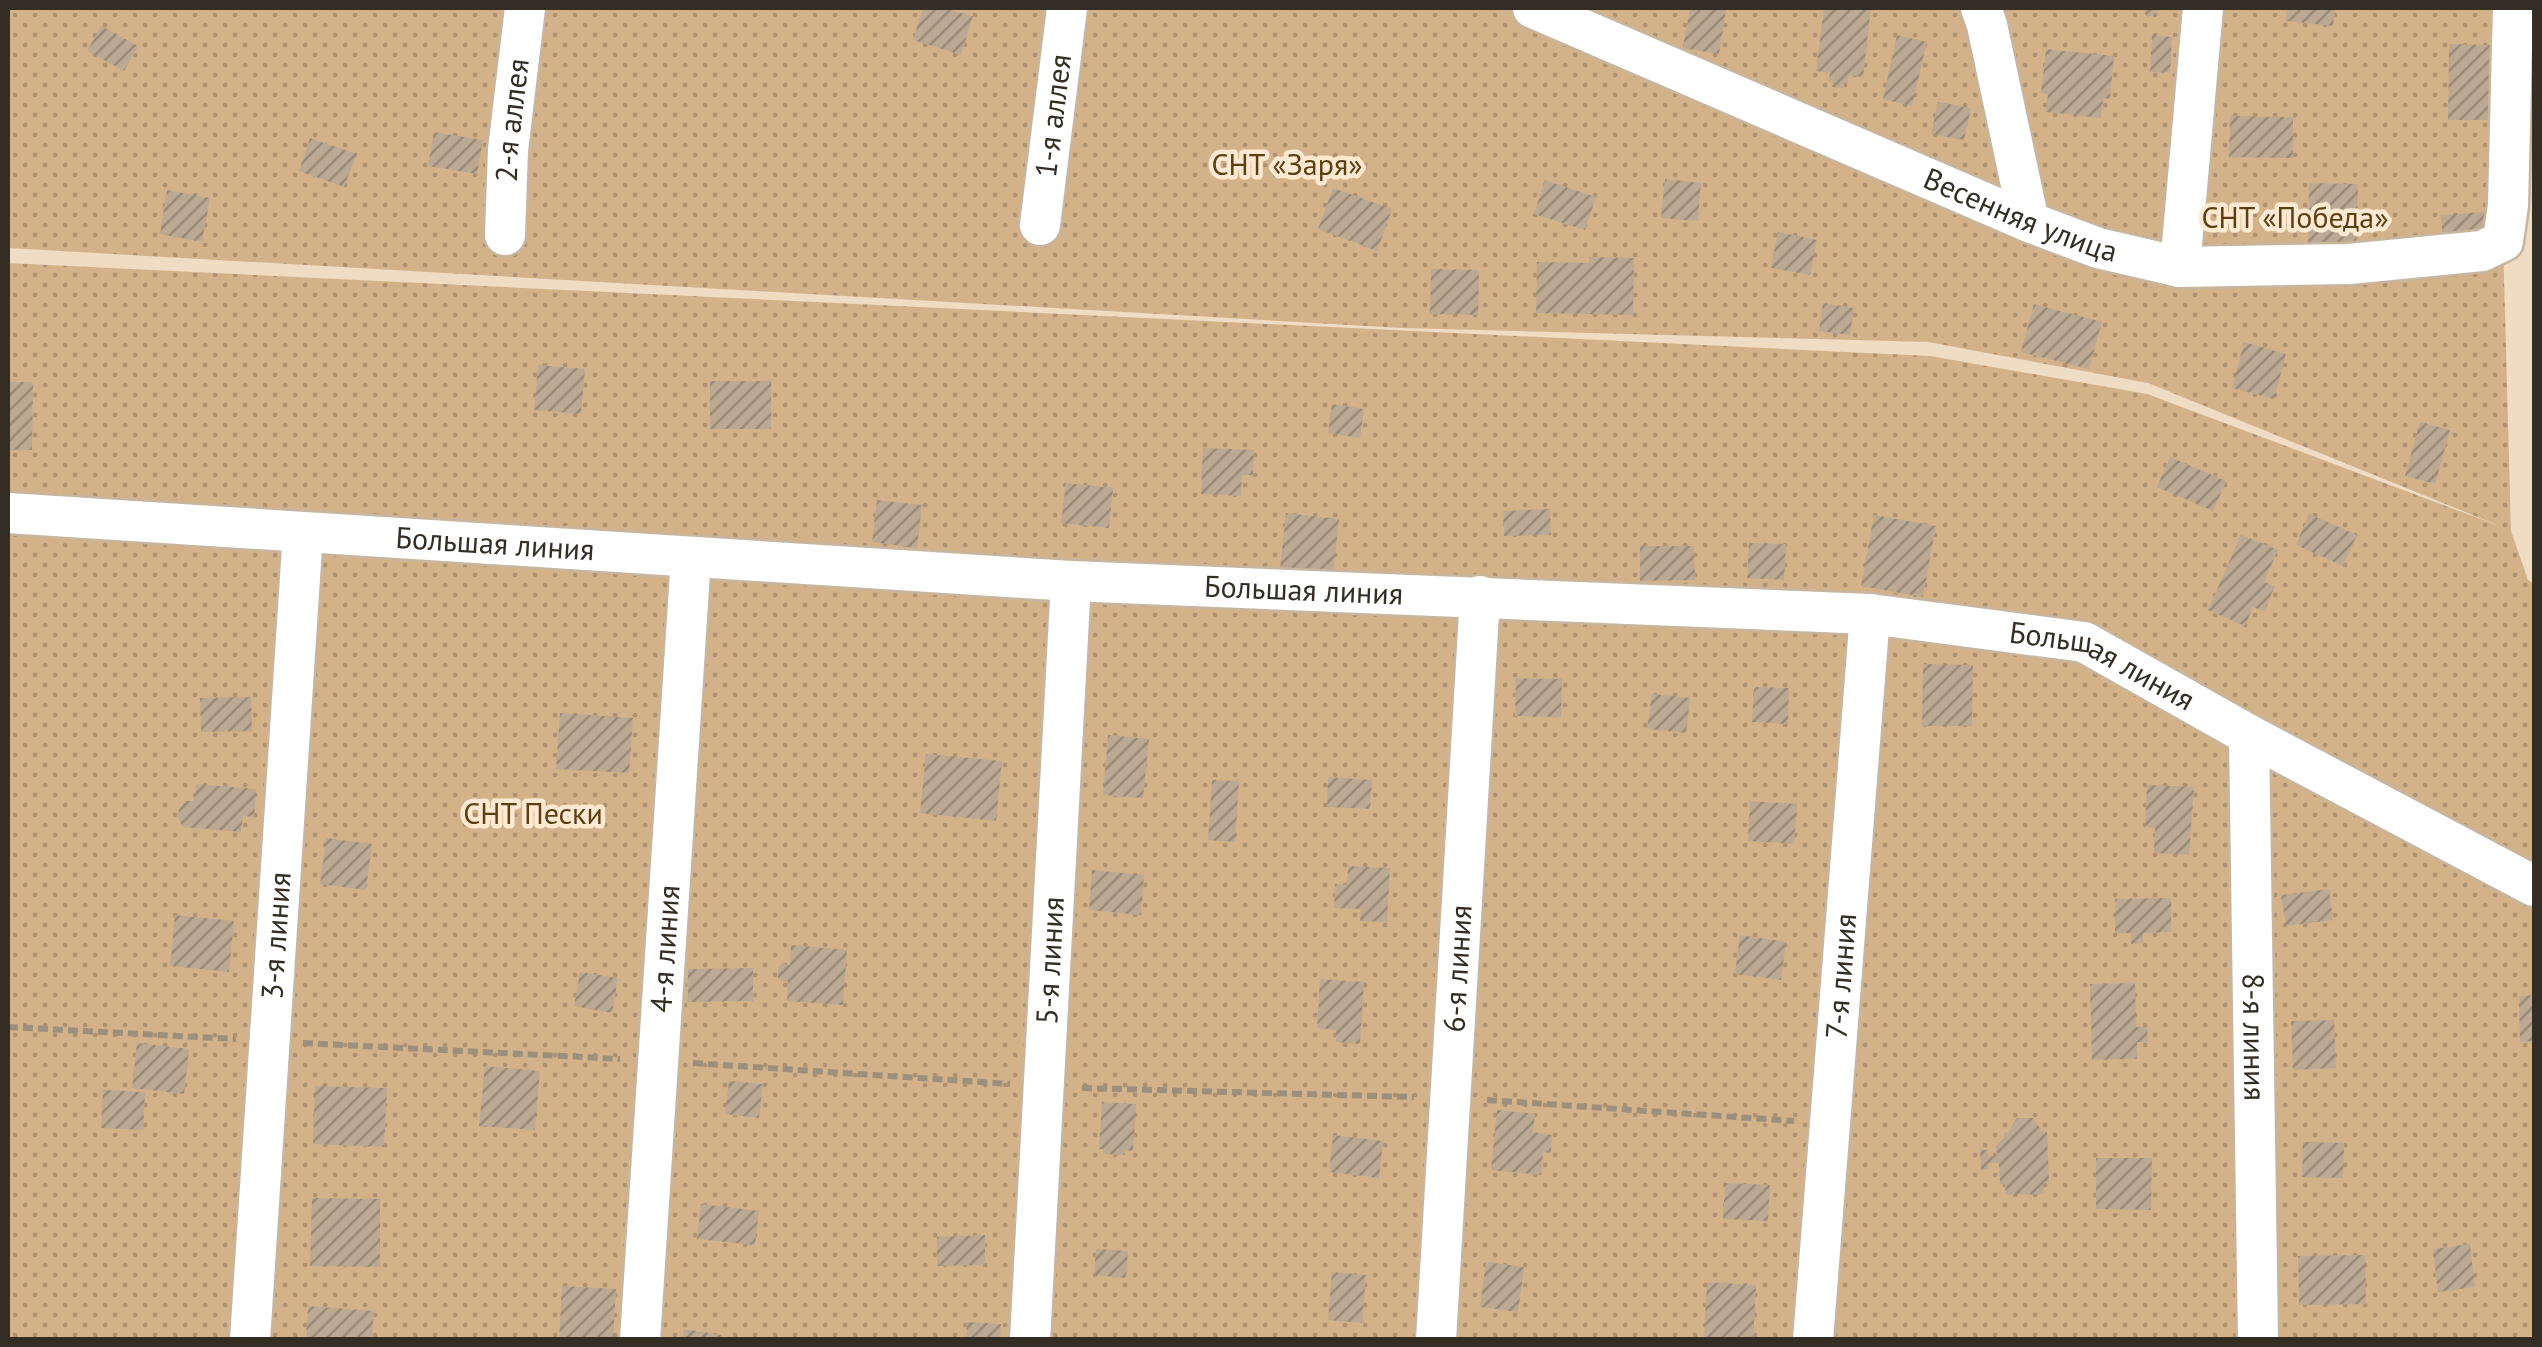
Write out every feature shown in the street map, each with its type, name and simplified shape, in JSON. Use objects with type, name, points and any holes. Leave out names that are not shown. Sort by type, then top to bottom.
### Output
[{"type":"street","name":"2-я аллея","points":[[504,236],[508,150],[525,8]]},
{"type":"street","name":"1-я аллея","points":[[1040,224],[1067,8]]},
{"type":"street","points":[[1981,8],[2029,222]]},
{"type":"street","points":[[2180,267],[2203,8]]},
{"type":"street","name":"Весенняя улица","points":[[1550,15],[2029,222],[2098,248],[2180,267],[2349,264],[2482,251],[2504,241],[2513,8]]},
{"type":"street","name":"Большая линия","points":[[8,513],[1071,580],[1870,614],[2084,642],[2249,735],[2534,886]]},
{"type":"street","name":"3-я линия","points":[[250,1340],[304,532]]},
{"type":"street","name":"4-я линия","points":[[640,1340],[691,557]]},
{"type":"street","name":"5-я линия","points":[[1030,1340],[1071,580]]},
{"type":"street","name":"6-я линия","points":[[1436,1340],[1480,596]]},
{"type":"street","name":"7-я линия","points":[[1813,1340],[1870,614]]},
{"type":"street","name":"8-я линия","points":[[2249,735],[2258,1340]]},
{"type":"path","points":[[8,1027],[624,1059]]},
{"type":"path","points":[[690,1063],[1026,1085]]},
{"type":"path","points":[[1077,1088],[1422,1097]]},
{"type":"path","points":[[1486,1100],[1830,1123]]},
{"type":"green space","name":"СНТ Пески","points":[[8,8],[2513,8],[2503,241],[2511,531],[2528,580],[2534,584],[2534,1339],[8,1340],[8,263],[1930,356],[2147,394],[2502,527],[2148,383],[1928,342],[1402,328],[8,248]]},
{"type":"building","points":[[923,8],[943,8],[973,16],[961,55],[913,40]]},
{"type":"building","points":[[1690,8],[1726,10],[1719,54],[1683,48]]},
{"type":"building","points":[[1824,8],[1871,8],[1863,77],[1849,75],[1843,88],[1832,87],[1830,73],[1816,71]]},
{"type":"building","points":[[2141,8],[2163,8],[2148,18]]},
{"type":"building","points":[[2287,8],[2335,8],[2333,26],[2286,21]]},
{"type":"building","points":[[101,26],[138,46],[124,71],[87,51]]},
{"type":"building","points":[[1897,35],[1927,42],[1912,106],[1883,99]]},
{"type":"building","points":[[2152,35],[2172,37],[2170,73],[2150,72]]},
{"type":"building","points":[[2449,44],[2490,45],[2489,120],[2448,120]]},
{"type":"building","points":[[2046,49],[2114,56],[2110,99],[2103,98],[2101,118],[2046,112],[2048,94],[2041,93]]},
{"type":"building","points":[[1938,102],[1971,108],[1964,140],[1931,134]]},
{"type":"building","points":[[2230,116],[2293,117],[2293,158],[2229,157]]},
{"type":"building","points":[[434,132],[483,140],[477,174],[428,166]]},
{"type":"building","points":[[310,138],[357,154],[344,187],[299,171]]},
{"type":"building","points":[[1665,179],[1701,183],[1698,221],[1661,218]]},
{"type":"building","points":[[1545,180],[1596,197],[1585,230],[1534,214]]},
{"type":"building","points":[[2309,183],[2358,184],[2356,255],[2308,254]]},
{"type":"building","points":[[1333,188],[1392,209],[1377,251],[1318,229]]},
{"type":"building","points":[[167,190],[210,198],[202,242],[160,234]]},
{"type":"building","points":[[2496,211],[2498,241],[2443,245],[2441,215]]},
{"type":"building","points":[[1778,232],[1817,240],[1810,275],[1771,268]]},
{"type":"building","points":[[1589,257],[1634,258],[1633,315],[1536,313],[1537,262],[1589,263]]},
{"type":"building","points":[[1431,269],[1479,270],[1478,315],[1430,314]]},
{"type":"building","points":[[1823,303],[1854,308],[1850,335],[1819,331]]},
{"type":"building","points":[[2034,304],[2102,322],[2089,369],[2021,352]]},
{"type":"building","points":[[2244,342],[2286,354],[2274,399],[2232,388]]},
{"type":"building","points":[[538,365],[585,369],[581,414],[534,410]]},
{"type":"building","points":[[710,381],[771,381],[771,429],[710,429]]},
{"type":"building","points":[[8,382],[33,382],[32,450],[8,450]]},
{"type":"building","points":[[1332,404],[1364,409],[1360,438],[1328,433]]},
{"type":"building","points":[[2420,422],[2450,430],[2435,484],[2405,476]]},
{"type":"building","points":[[1203,448],[1254,450],[1253,475],[1242,475],[1241,496],[1201,494]]},
{"type":"building","points":[[2170,457],[2226,481],[2213,511],[2157,487]]},
{"type":"building","points":[[1066,483],[1113,488],[1109,528],[1061,523]]},
{"type":"building","points":[[877,500],[922,505],[917,548],[872,542]]},
{"type":"building","points":[[1550,509],[1551,535],[1504,536],[1503,511]]},
{"type":"building","points":[[1286,513],[1339,519],[1333,575],[1280,569]]},
{"type":"building","points":[[2309,514],[2357,535],[2343,566],[2296,545]]},
{"type":"building","points":[[1874,515],[1936,526],[1923,597],[1861,586]]},
{"type":"building","points":[[2241,535],[2278,550],[2264,582],[2275,586],[2264,611],[2253,607],[2245,626],[2208,610]]},
{"type":"building","points":[[1749,543],[1786,544],[1784,580],[1747,578]]},
{"type":"building","points":[[1640,546],[1694,546],[1695,580],[1640,581]]},
{"type":"building","points":[[1923,664],[1973,665],[1972,726],[1922,726]]},
{"type":"building","points":[[1516,678],[1562,679],[1561,717],[1515,716]]},
{"type":"building","points":[[1754,687],[1789,688],[1788,724],[1752,722]]},
{"type":"building","points":[[1652,694],[1690,698],[1686,733],[1647,729]]},
{"type":"building","points":[[251,697],[252,731],[201,732],[200,698]]},
{"type":"building","points":[[560,713],[633,718],[629,773],[556,769]]},
{"type":"building","points":[[1108,735],[1149,739],[1143,798],[1103,795]]},
{"type":"building","points":[[926,754],[1002,761],[996,821],[920,813]]},
{"type":"building","points":[[1328,777],[1372,780],[1370,809],[1327,807]]},
{"type":"building","points":[[1212,780],[1239,781],[1235,842],[1208,840]]},
{"type":"building","points":[[196,784],[256,789],[254,817],[243,816],[241,832],[183,827],[179,809],[185,801],[194,801]]},
{"type":"building","points":[[2147,785],[2194,787],[2189,855],[2154,853],[2155,828],[2145,827]]},
{"type":"building","points":[[1750,801],[1797,804],[1794,844],[1748,841]]},
{"type":"building","points":[[326,838],[372,844],[366,890],[320,884]]},
{"type":"building","points":[[1348,866],[1390,868],[1387,922],[1360,921],[1361,909],[1334,908],[1335,884],[1347,885]]},
{"type":"building","points":[[1092,870],[1144,875],[1141,915],[1089,910]]},
{"type":"building","points":[[2329,889],[2333,920],[2286,926],[2281,895]]},
{"type":"building","points":[[2171,898],[2171,932],[2143,933],[2143,943],[2131,944],[2131,933],[2115,933],[2115,899]]},
{"type":"building","points":[[175,915],[234,921],[229,972],[170,966]]},
{"type":"building","points":[[1740,935],[1786,942],[1781,980],[1735,974]]},
{"type":"building","points":[[791,945],[847,950],[843,1005],[787,1001],[788,982],[778,978],[778,967],[790,965]]},
{"type":"building","points":[[753,968],[753,1001],[688,1002],[688,969]]},
{"type":"building","points":[[580,972],[618,978],[612,1013],[574,1006]]},
{"type":"building","points":[[1320,979],[1364,982],[1360,1044],[1336,1042],[1336,1030],[1317,1028]]},
{"type":"building","points":[[2135,983],[2136,1027],[2147,1027],[2148,1042],[2137,1042],[2137,1059],[2092,1060],[2090,984]]},
{"type":"building","points":[[2534,995],[2534,1041],[2520,1042],[2519,996]]},
{"type":"building","points":[[2334,1020],[2336,1068],[2293,1070],[2291,1021]]},
{"type":"building","points":[[137,1043],[189,1049],[184,1094],[132,1088]]},
{"type":"building","points":[[485,1066],[540,1071],[535,1130],[479,1126]]},
{"type":"building","points":[[729,1081],[763,1084],[759,1118],[725,1114]]},
{"type":"building","points":[[315,1086],[387,1088],[384,1147],[313,1144]]},
{"type":"building","points":[[103,1090],[145,1092],[143,1130],[101,1128]]},
{"type":"building","points":[[1102,1102],[1136,1104],[1133,1151],[1125,1150],[1125,1155],[1103,1154],[1103,1149],[1099,1149]]},
{"type":"building","points":[[1497,1110],[1535,1114],[1533,1132],[1552,1135],[1551,1153],[1543,1152],[1541,1175],[1491,1170]]},
{"type":"building","points":[[2017,1118],[2033,1118],[2047,1132],[2049,1182],[2043,1183],[2044,1194],[2006,1195],[2005,1184],[2000,1184],[1999,1163],[1988,1163],[1989,1169],[1981,1170],[1980,1150],[1988,1150],[1988,1156],[1999,1155],[1996,1145]]},
{"type":"building","points":[[1333,1135],[1383,1141],[1379,1178],[1329,1172]]},
{"type":"building","points":[[2303,1142],[2344,1143],[2343,1178],[2302,1177]]},
{"type":"building","points":[[2096,1158],[2152,1158],[2151,1210],[2096,1209]]},
{"type":"building","points":[[1725,1183],[1770,1185],[1768,1221],[1723,1219]]},
{"type":"building","points":[[312,1198],[380,1199],[380,1267],[310,1266]]},
{"type":"building","points":[[701,1204],[759,1211],[755,1245],[697,1239]]},
{"type":"building","points":[[985,1235],[985,1265],[937,1266],[937,1237]]},
{"type":"building","points":[[2470,1244],[2475,1287],[2438,1292],[2433,1249]]},
{"type":"building","points":[[1096,1249],[1128,1251],[1126,1278],[1094,1275]]},
{"type":"building","points":[[2365,1255],[2366,1304],[2299,1305],[2298,1256]]},
{"type":"building","points":[[1486,1262],[1524,1267],[1518,1312],[1480,1307]]},
{"type":"building","points":[[1332,1272],[1366,1275],[1362,1323],[1328,1320]]},
{"type":"building","points":[[1707,1282],[1756,1285],[1753,1340],[1704,1340]]},
{"type":"building","points":[[562,1286],[616,1289],[613,1340],[559,1340]]},
{"type":"building","points":[[308,1306],[374,1311],[372,1340],[306,1340]]},
{"type":"building","points":[[967,1322],[1001,1324],[1000,1340],[966,1340]]},
{"type":"building","points":[[684,1329],[721,1335],[721,1340],[682,1340]]},
{"type":"park label","name":"СНТ «Заря»","points":[[1287,165]]},
{"type":"park label","name":"СНТ «Победа»","points":[[2295,218]]}]
